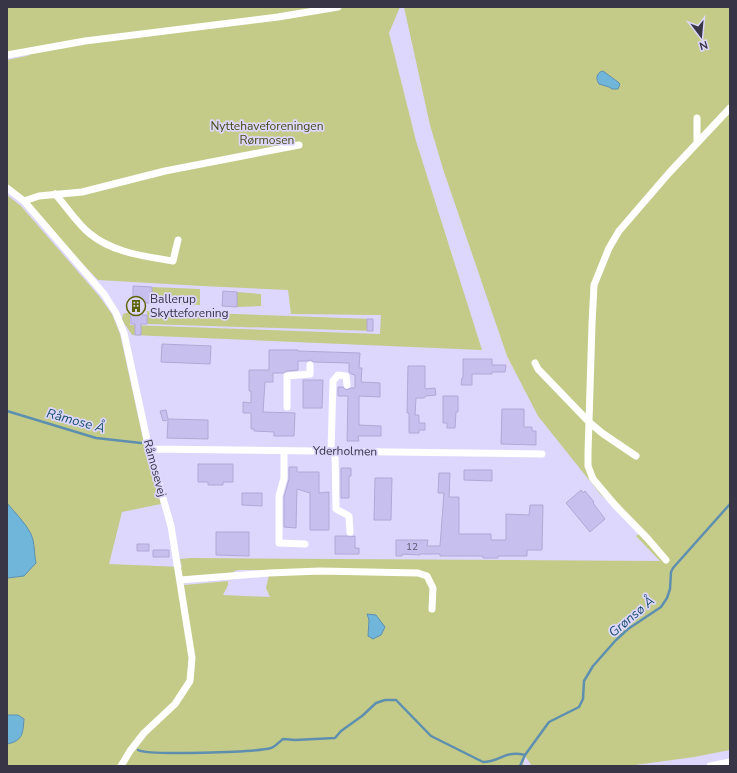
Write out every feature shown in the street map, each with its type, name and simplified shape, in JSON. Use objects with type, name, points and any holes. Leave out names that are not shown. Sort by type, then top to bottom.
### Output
[{"type":"street","points":[[7,55],[85,41],[278,17],[338,7]]},
{"type":"street","points":[[666,560],[593,479],[588,466],[594,285],[609,248],[619,231],[730,108]]},
{"type":"street","points":[[697,118],[697,143]]},
{"type":"street","points":[[24,201],[40,196],[82,192],[165,171],[299,145]]},
{"type":"street","name":"Råmosevej","points":[[7,188],[24,201],[104,294],[116,313],[124,333],[149,449],[171,526],[192,658],[190,681],[175,704],[144,733],[130,750],[121,766]]},
{"type":"street","points":[[55,194],[89,233],[106,244],[126,252],[173,261],[178,240]]},
{"type":"street","points":[[535,363],[538,369],[589,422],[602,433],[636,456]]},
{"type":"street","points":[[287,407],[287,376],[310,374],[310,365]]},
{"type":"street","points":[[347,385],[346,376],[338,376],[333,381],[333,451],[336,509],[349,516],[350,532]]},
{"type":"street","name":"Yderholmen","points":[[149,449],[542,454]]},
{"type":"street","points":[[284,451],[284,478],[279,496],[279,543],[305,544]]},
{"type":"street","points":[[180,580],[269,573],[320,571],[418,573],[427,576],[433,588],[432,609]]},
{"type":"street","points":[[710,766],[730,762]]},
{"type":"green space","name":"Nyttehaveforeningen Rørmosen","points":[[7,7],[311,7],[312,9],[326,7],[400,7],[389,33],[416,141],[482,350],[132,335],[122,320],[123,314],[130,312],[130,325],[380,334],[381,315],[291,314],[288,290],[98,280],[7,184],[7,60],[31,55],[7,56]]},
{"type":"green space","points":[[404,7],[730,7],[730,750],[694,757],[628,766],[532,766],[525,756],[523,766],[7,766],[7,195],[21,206],[99,296],[112,314],[120,334],[145,448],[161,504],[122,512],[109,564],[182,567],[180,559],[190,558],[660,561],[636,536],[642,532],[601,495],[538,416],[507,356],[443,169],[430,125]],"holes":[[[237,570],[270,570],[266,588],[270,597],[223,595],[228,585],[228,581],[184,585],[185,576],[224,577]]]},
{"type":"green space","points":[[152,287],[200,289],[200,305],[151,303]]},
{"type":"green space","points":[[237,292],[261,294],[261,306],[237,307]]},
{"type":"green space","points":[[147,311],[373,319],[373,331],[147,324]]},
{"type":"water","points":[[603,71],[620,84],[618,89],[612,89],[599,84],[597,76]]},
{"type":"water","points":[[7,503],[31,534],[34,544],[36,563],[24,576],[8,578],[7,575]]},
{"type":"water","points":[[367,614],[376,615],[385,627],[381,635],[373,639],[368,636],[369,620]]},
{"type":"water","points":[[7,715],[18,715],[24,719],[21,736],[16,741],[7,744]]},
{"type":"building","name":"Ballerup Skytteforening","points":[[133,286],[152,287],[152,303],[142,303],[142,315],[147,315],[147,324],[141,324],[141,335],[135,335],[135,324],[131,324],[130,301],[133,301]]},
{"type":"building","points":[[223,291],[237,292],[237,307],[222,306]]},
{"type":"building","points":[[367,319],[373,319],[373,331],[367,331]]},
{"type":"building","points":[[162,344],[211,346],[210,364],[161,362]]},
{"type":"building","points":[[269,350],[360,353],[359,368],[362,368],[361,382],[380,383],[380,397],[359,396],[359,425],[381,426],[381,436],[358,436],[359,441],[347,441],[348,396],[338,396],[338,387],[343,387],[347,390],[355,388],[355,375],[349,372],[349,363],[314,362],[310,360],[298,361],[298,370],[273,373],[273,382],[265,382],[263,412],[295,413],[294,436],[274,436],[274,432],[254,431],[254,429],[251,429],[251,413],[243,413],[243,402],[251,403],[251,391],[249,391],[249,370],[269,370]]},
{"type":"building","points":[[463,359],[492,359],[492,365],[506,365],[505,372],[492,372],[492,374],[472,374],[472,385],[461,385],[463,378]]},
{"type":"building","points":[[408,366],[425,366],[425,389],[435,388],[436,395],[416,398],[415,415],[419,415],[419,423],[425,423],[425,430],[419,430],[419,433],[409,433],[409,413],[407,413]]},
{"type":"building","points":[[303,380],[323,380],[322,408],[303,408]]},
{"type":"building","points":[[443,396],[458,396],[458,412],[456,412],[455,428],[447,428],[447,423],[443,423]]},
{"type":"building","points":[[502,409],[524,409],[524,427],[532,427],[532,431],[536,431],[536,445],[501,444]]},
{"type":"building","points":[[166,410],[168,419],[208,420],[208,439],[167,438],[168,420],[163,421],[160,411]]},
{"type":"building","points":[[198,464],[233,464],[233,482],[223,482],[223,485],[208,485],[208,482],[198,482]]},
{"type":"building","points":[[289,467],[297,467],[297,472],[319,472],[319,493],[329,492],[329,530],[310,530],[310,493],[297,489],[296,528],[284,527],[284,497],[289,479]]},
{"type":"building","points":[[341,468],[351,468],[351,476],[349,476],[349,498],[341,498]]},
{"type":"building","points":[[464,470],[492,470],[492,481],[464,480]]},
{"type":"building","points":[[439,473],[450,473],[449,497],[459,497],[459,534],[491,534],[491,540],[506,540],[506,514],[529,515],[530,505],[543,505],[542,550],[527,550],[527,556],[498,556],[498,558],[483,558],[483,556],[440,556],[440,554],[402,554],[402,556],[396,556],[396,540],[428,540],[427,546],[440,546],[444,493],[438,493]]},
{"type":"building","points":[[375,478],[392,478],[391,520],[374,520]]},
{"type":"building","points":[[581,490],[583,493],[585,491],[605,519],[590,532],[566,503]]},
{"type":"building","points":[[242,493],[262,493],[262,506],[242,505]]},
{"type":"building","points":[[216,532],[249,532],[249,556],[216,555]]},
{"type":"building","points":[[335,536],[355,536],[355,548],[359,548],[359,554],[335,554]]},
{"type":"building","points":[[137,544],[149,544],[149,551],[137,551]]},
{"type":"building","points":[[153,550],[169,550],[169,557],[153,557]]},
{"type":"waterway","name":"Råmose Å","points":[[7,411],[96,438],[141,443]]},
{"type":"waterway","name":"Grønsø Å","points":[[520,766],[525,755],[549,722],[579,707],[583,699],[584,681],[593,666],[616,640],[628,629],[661,607],[667,598],[670,589],[671,572],[673,568],[730,504]]},
{"type":"waterway","points":[[138,750],[161,753],[245,751],[271,748],[276,746],[283,739],[295,740],[335,738],[341,731],[362,716],[376,703],[385,700],[396,700],[431,736],[483,762],[512,754],[525,755]]},
{"type":"place","name":"Ballerup Skytteforening","points":[[136,306]]}]
